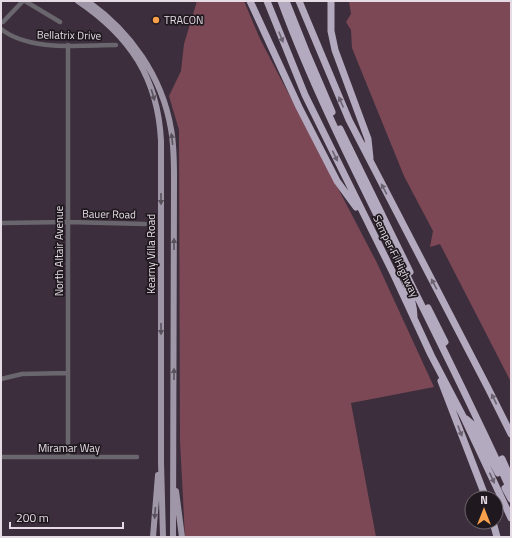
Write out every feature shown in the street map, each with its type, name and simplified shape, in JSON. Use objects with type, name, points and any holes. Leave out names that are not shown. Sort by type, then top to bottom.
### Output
[{"type":"highway","points":[[250,1],[298,107],[337,181],[368,224]]},
{"type":"highway","name":"Semper Fi Highway","points":[[267,1],[305,95],[414,321],[464,418],[511,518]]},
{"type":"highway","points":[[281,1],[316,88],[393,249],[493,451],[511,491]]},
{"type":"highway","points":[[286,1],[333,115],[511,479]]},
{"type":"highway","name":"Semper Fi Highway","points":[[298,1],[346,113],[370,162],[511,434]]},
{"type":"highway","points":[[331,1],[331,31],[335,50],[368,139],[370,162]]},
{"type":"highway","points":[[393,249],[399,268],[410,292],[414,308],[414,321]]},
{"type":"highway","points":[[431,355],[483,490]]},
{"type":"highway","points":[[464,418],[473,425],[511,499]]},
{"type":"main road","name":"Kearny Villa Road","points":[[78,1],[112,27],[132,50],[149,81],[159,118],[161,141],[161,462],[163,537]]},
{"type":"main road","name":"Kearny Villa Road","points":[[87,1],[108,17],[119,28],[144,60],[157,84],[171,128],[174,152],[173,537]]},
{"type":"main road","points":[[154,537],[158,474],[161,462]]},
{"type":"main road","points":[[174,488],[177,492],[182,537]]},
{"type":"street","points":[[3,22],[24,1],[60,22]]},
{"type":"street","name":"Bellatrix Drive","points":[[1,29],[26,42],[43,45],[116,45]]},
{"type":"street","name":"North Altair Avenue","points":[[68,45],[68,457]]},
{"type":"street","name":"Bauer Road","points":[[1,223],[68,222],[145,224]]},
{"type":"street","points":[[1,379],[22,374],[68,373]]},
{"type":"street","name":"Miramar Way","points":[[1,457],[137,457]]},
{"type":"shaded area","points":[[197,1],[244,1],[260,39],[377,263],[434,387],[351,403],[376,537],[185,537],[180,441],[179,130],[169,96],[181,71],[184,44]]},
{"type":"shaded area","points":[[349,1],[511,1],[511,382],[440,244],[430,247],[433,231],[404,176],[352,48],[351,30],[346,22],[351,14]]},
{"type":"place","name":"TRACON","points":[[156,20]]}]
